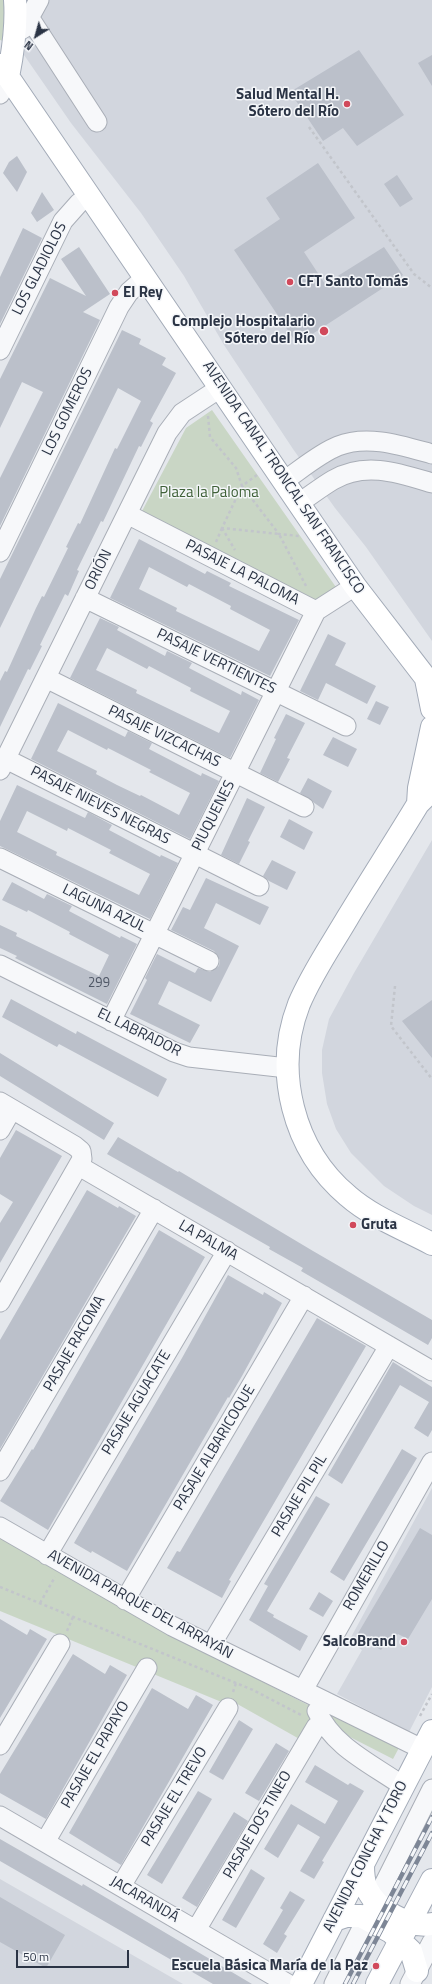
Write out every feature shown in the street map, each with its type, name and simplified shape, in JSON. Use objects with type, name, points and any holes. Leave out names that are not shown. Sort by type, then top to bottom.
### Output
[{"type":"main road","name":"AVENIDA CANAL TRONCAL SAN FRANCISCO","points":[[16,0],[16,17],[7,45],[3,79],[89,196],[145,278],[213,392],[278,472],[355,586],[429,682],[432,709]]},
{"type":"main road","points":[[432,726],[419,788],[425,797],[307,988],[293,1024],[287,1068],[288,1086],[297,1122],[304,1140],[324,1171],[348,1196],[362,1207],[432,1244]]},
{"type":"main road","name":"AVENIDA CONCHA Y TORO","points":[[300,1984],[427,1740]]},
{"type":"main road","points":[[363,1864],[370,1909]]},
{"type":"main road","points":[[377,1984],[432,1880]]},
{"type":"main road","points":[[334,1920],[370,1909],[388,1911],[405,1931],[411,1951],[413,1978]]},
{"type":"main road","points":[[405,1931],[432,1924]]},
{"type":"street","points":[[16,0],[35,7],[97,122]]},
{"type":"street","points":[[7,45],[35,7]]},
{"type":"street","name":"LOS GLADIOLOS","points":[[0,350],[63,221],[89,196]]},
{"type":"street","name":"LOS GOMEROS","points":[[0,552],[119,307],[129,292],[145,278]]},
{"type":"street","name":"ORIÓN","points":[[3,764],[171,425],[182,413],[213,392]]},
{"type":"street","points":[[278,472],[333,448],[351,442],[370,441],[388,443],[432,454]]},
{"type":"street","points":[[299,503],[332,480],[357,472],[387,470],[432,483]]},
{"type":"street","name":"PASAJE LA PALOMA","points":[[127,514],[316,611],[355,586]]},
{"type":"street","name":"PASAJE VERTIENTES","points":[[85,598],[346,726]]},
{"type":"street","name":"PIUQUENES","points":[[112,1021],[316,611]]},
{"type":"street","name":"PASAJE VIZCACHAS","points":[[46,678],[304,807]]},
{"type":"street","name":"PASAJE NIEVES NEGRAS","points":[[3,764],[195,854],[259,886]]},
{"type":"street","name":"LAGUNA AZUL","points":[[0,858],[209,961]]},
{"type":"street","name":"EL LABRADOR","points":[[0,965],[112,1021],[189,1057],[202,1060],[287,1068]]},
{"type":"street","points":[[0,1130],[6,1105],[78,1148],[82,1155],[79,1166],[0,1302]]},
{"type":"street","name":"LA PALMA","points":[[79,1166],[152,1214],[227,1252],[432,1372]]},
{"type":"street","name":"PASAJE RACOMA","points":[[0,1471],[152,1214]]},
{"type":"street","name":"PASAJE AGUACATE","points":[[55,1559],[227,1252]]},
{"type":"street","name":"PASAJE ALBARICOQUE","points":[[125,1600],[304,1296]]},
{"type":"street","name":"PASAJE PIL PIL","points":[[211,1645],[389,1346]]},
{"type":"street","name":"ROMERILLO","points":[[302,1690],[432,1462]]},
{"type":"street","name":"AVENIDA PARQUE DEL ARRAYÁN","points":[[0,1527],[125,1600],[211,1645],[302,1690],[427,1740]]},
{"type":"street","points":[[0,1745],[60,1644]]},
{"type":"street","name":"PASAJE EL PAPAYO","points":[[45,1842],[147,1668]]},
{"type":"street","name":"AVENIDA PARQUE DEL ARRAYÁN","points":[[302,1690],[313,1704],[319,1725],[342,1744],[403,1786]]},
{"type":"street","name":"PASAJE EL TREVO","points":[[121,1886],[228,1708]]},
{"type":"street","name":"PASAJE DOS TINEO","points":[[196,1930],[319,1725]]},
{"type":"street","points":[[334,1984],[370,1909],[432,1789]]},
{"type":"street","name":"JACARANDÁ","points":[[0,1816],[288,1984]]},
{"type":"street","points":[[413,1978],[432,1942]]},
{"type":"path","points":[[309,127],[414,274],[432,288]]},
{"type":"path","points":[[213,392],[210,437],[236,468],[242,486],[279,534],[316,606],[316,611]]},
{"type":"path","points":[[278,472],[242,486],[222,528],[324,539]]},
{"type":"path","points":[[395,986],[391,1026],[432,1079]]},
{"type":"path","points":[[40,1603],[55,1559]]},
{"type":"path","points":[[0,1587],[253,1690],[319,1725]]},
{"type":"shaded area","name":"Complejo Hospitalario Sótero del Río","points":[[49,0],[432,0],[432,641],[366,547],[335,508],[293,449],[224,345],[184,276],[141,213],[71,123],[24,55],[25,45]]},
{"type":"shaded area","points":[[432,840],[432,1215],[414,1206],[384,1186],[351,1153],[336,1129],[327,1104],[322,1073],[322,1050],[329,1019],[354,973]]},
{"type":"shaded area","points":[[432,1488],[432,1687],[409,1732],[337,1694],[362,1650],[349,1641]]},
{"type":"shaded area","points":[[0,1879],[183,1984],[0,1984]]},
{"type":"green space","points":[[0,0],[8,0],[3,41],[0,40]]},
{"type":"green space","name":"Plaza la Paloma","points":[[212,410],[338,590],[316,606],[141,513],[186,428]]},
{"type":"green space","points":[[0,1535],[166,1632],[310,1706],[309,1718],[313,1726],[303,1741],[232,1701],[226,1699],[224,1703],[0,1611]]},
{"type":"green space","points":[[324,1706],[401,1744],[393,1759],[350,1737],[339,1728]]},
{"type":"building","name":"Salud Mental H. Sótero del Río","points":[[359,50],[404,115],[357,146],[343,128],[323,141],[290,92]]},
{"type":"building","points":[[432,55],[432,86],[418,63]]},
{"type":"building","points":[[17,156],[27,172],[17,192],[3,173],[9,162]]},
{"type":"building","name":"CFT Santo Tomás","points":[[318,163],[355,218],[304,252],[325,284],[384,247],[403,275],[297,344],[234,250],[280,219],[266,198]]},
{"type":"building","points":[[397,175],[413,199],[400,207],[384,184]]},
{"type":"building","points":[[42,192],[54,210],[37,222],[31,213]]},
{"type":"building","points":[[23,228],[42,238],[0,324],[0,277]]},
{"type":"building","points":[[79,247],[110,294],[83,312],[100,320],[0,526],[0,478],[43,392],[22,382],[0,428],[0,379],[50,278],[86,296],[61,259]]},
{"type":"building","points":[[122,330],[141,339],[139,344],[166,358],[162,365],[176,373],[150,421],[153,423],[141,447],[139,446],[103,522],[101,521],[77,570],[79,571],[68,596],[65,594],[40,645],[42,646],[30,670],[28,669],[0,727],[0,681],[5,671],[7,672],[36,608],[42,596],[44,597],[68,548],[66,547],[78,523],[80,524],[115,448],[117,449],[141,401],[118,388],[0,628],[0,579]]},
{"type":"building","points":[[139,539],[205,574],[207,571],[231,583],[229,586],[299,620],[270,676],[110,598]],"holes":[[[149,567],[187,587],[189,584],[231,606],[230,609],[270,630],[259,651],[176,611],[177,608],[139,589]]]},
{"type":"building","points":[[100,618],[119,627],[117,630],[165,656],[167,651],[192,663],[189,668],[241,695],[242,691],[259,700],[230,758],[70,678]],"holes":[[[107,648],[147,669],[149,666],[191,688],[190,691],[230,711],[219,733],[136,693],[137,690],[96,670]]]},
{"type":"building","points":[[328,634],[346,643],[335,665],[376,686],[367,704],[326,683],[318,700],[300,691]]},
{"type":"building","points":[[376,701],[389,707],[380,725],[367,719]]},
{"type":"building","points":[[58,703],[125,737],[128,731],[152,743],[149,749],[201,776],[202,773],[219,781],[190,839],[31,759]],"holes":[[[68,730],[107,750],[108,748],[151,770],[149,772],[190,793],[179,815],[96,774],[97,771],[57,751]]]},
{"type":"building","points":[[286,714],[305,723],[287,758],[290,759],[278,782],[260,773],[276,739],[274,738]]},
{"type":"building","points":[[333,737],[357,749],[348,767],[323,755]]},
{"type":"building","points":[[308,778],[332,791],[323,809],[300,793]]},
{"type":"building","points":[[17,785],[85,818],[88,812],[112,825],[109,830],[160,857],[161,855],[178,863],[150,919],[0,846],[0,821]],"holes":[[[27,811],[67,831],[68,828],[111,850],[109,853],[150,874],[139,895],[56,855],[57,852],[17,832]]]},
{"type":"building","points":[[247,798],[265,807],[248,841],[250,842],[239,864],[221,855]]},
{"type":"building","points":[[289,819],[313,832],[304,850],[280,837]]},
{"type":"building","points":[[272,860],[296,872],[287,890],[269,881],[263,876]]},
{"type":"building","points":[[206,878],[269,907],[260,925],[216,903],[204,928],[239,946],[211,1002],[169,981],[158,1004],[200,1025],[190,1043],[130,1014],[147,980],[145,978],[157,954],[195,973],[198,968],[210,972],[219,966],[220,960],[214,951],[171,930],[183,907],[190,910]]},
{"type":"building","points":[[12,882],[44,899],[47,894],[72,906],[69,911],[120,938],[121,936],[137,944],[107,1004],[15,958],[17,956],[0,948],[0,925],[17,933],[16,936],[99,976],[109,955],[28,910],[27,912],[2,900]]},
{"type":"building","points":[[11,999],[76,1034],[77,1031],[167,1079],[158,1097],[59,1044],[57,1047],[2,1017]]},
{"type":"building","points":[[432,1000],[432,1058],[402,1021]]},
{"type":"building","points":[[0,1053],[114,1123],[104,1140],[0,1076]]},
{"type":"building","points":[[16,1130],[62,1156],[0,1263],[0,1223],[13,1202],[0,1194],[0,1158]]},
{"type":"building","points":[[118,1137],[178,1172],[179,1171],[432,1320],[432,1338],[428,1345],[301,1271],[303,1268],[269,1249],[270,1247],[107,1154]]},
{"type":"building","points":[[87,1190],[118,1208],[119,1206],[136,1216],[0,1449],[0,1340]]},
{"type":"building","points":[[159,1230],[205,1257],[48,1530],[0,1501],[32,1449],[33,1450]]},
{"type":"building","points":[[228,1275],[263,1295],[264,1292],[282,1303],[242,1376],[229,1398],[228,1397],[127,1571],[92,1551],[91,1553],[74,1543],[182,1358]]},
{"type":"building","points":[[317,1318],[366,1346],[229,1580],[231,1581],[222,1598],[167,1568],[177,1551],[180,1552]]},
{"type":"building","points":[[393,1362],[432,1387],[432,1430],[428,1437],[414,1428],[429,1402],[400,1385],[342,1484],[328,1475]]},
{"type":"building","points":[[402,1449],[417,1458],[344,1581],[330,1572]]},
{"type":"building","points":[[316,1496],[330,1504],[267,1611],[274,1615],[273,1617],[308,1636],[300,1651],[249,1620],[268,1586],[264,1584]]},
{"type":"building","points":[[420,1528],[432,1535],[432,1599],[408,1639],[398,1634],[394,1639],[390,1636],[381,1650],[357,1635]]},
{"type":"building","points":[[319,1592],[333,1601],[323,1617],[309,1609]]},
{"type":"building","points":[[0,1619],[27,1635],[30,1629],[47,1639],[0,1718]]},
{"type":"building","points":[[73,1654],[105,1674],[110,1665],[127,1675],[46,1819],[0,1793],[0,1774]]},
{"type":"building","points":[[152,1688],[188,1709],[196,1695],[213,1705],[121,1865],[69,1833]]},
{"type":"building","points":[[239,1720],[253,1729],[223,1780],[209,1772]]},
{"type":"building","points":[[276,1743],[289,1751],[259,1801],[245,1793]]},
{"type":"building","points":[[315,1765],[348,1785],[350,1783],[364,1791],[322,1861],[324,1862],[314,1879],[300,1871],[320,1837],[298,1824],[278,1858],[264,1849],[291,1804],[325,1824],[338,1801],[305,1782]]},
{"type":"building","points":[[198,1791],[212,1799],[162,1884],[147,1875]]},
{"type":"building","points":[[234,1812],[248,1821],[197,1907],[182,1898]]},
{"type":"building","points":[[0,1839],[82,1886],[83,1884],[252,1984],[213,1984],[0,1861]]},
{"type":"building","points":[[251,1869],[265,1878],[236,1928],[222,1920]]},
{"type":"building","points":[[290,1891],[305,1900],[284,1934],[287,1936],[277,1953],[263,1944],[283,1910],[280,1908]]},
{"type":"building","points":[[0,1897],[65,1935],[46,1968],[0,1942]]},
{"type":"railway","points":[[345,1984],[432,1817]]},
{"type":"railway","points":[[353,1984],[432,1833]]},
{"type":"place","name":"Salud Mental H. Sótero del Río","points":[[347,104]]},
{"type":"place","name":"CFT Santo Tomás","points":[[290,282]]},
{"type":"place","name":"El Rey","points":[[115,293]]},
{"type":"place","name":"Complejo Hospitalario Sótero del Río","points":[[324,331]]},
{"type":"place","name":"Gruta","points":[[353,1225]]},
{"type":"place","name":"SalcoBrand","points":[[404,1642]]},
{"type":"place","name":"Escuela Básica María de la Paz","points":[[376,1966]]}]
